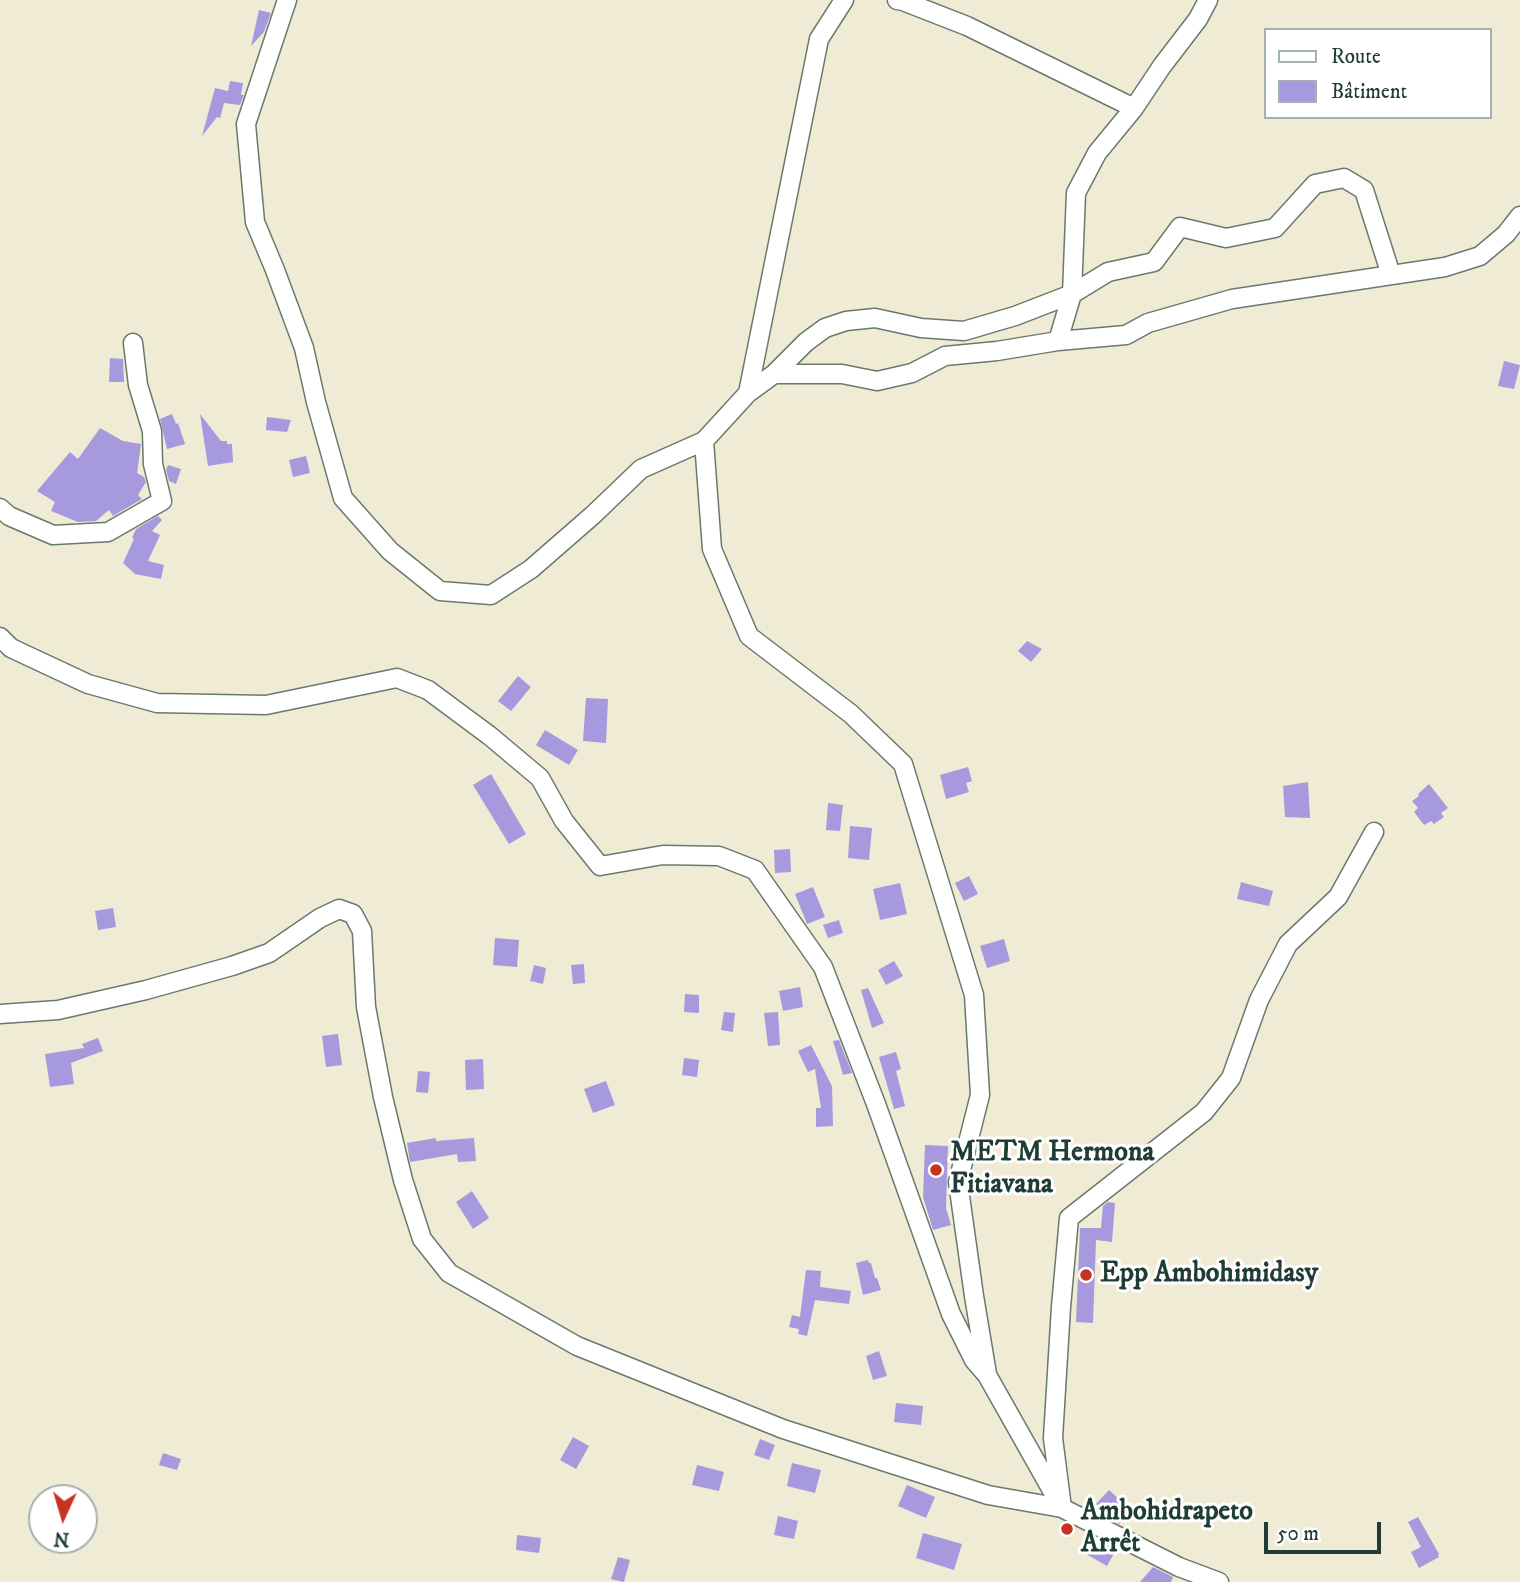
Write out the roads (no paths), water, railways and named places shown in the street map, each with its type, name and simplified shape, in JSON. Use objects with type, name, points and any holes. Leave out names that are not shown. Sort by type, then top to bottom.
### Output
[{"type":"street","points":[[288,0],[246,124],[255,222],[304,348],[316,402],[344,498],[390,551],[440,591],[491,595],[531,569],[641,469],[704,441],[748,393],[774,373],[806,342],[825,328],[846,321],[875,318],[922,328],[964,331],[1015,316],[1072,294],[1108,272],[1154,262],[1180,227],[1226,238],[1275,229],[1315,184],[1344,178],[1364,190],[1391,275]]},
{"type":"street","points":[[748,393],[818,39],[844,0]]},
{"type":"street","points":[[897,0],[967,26],[1134,108]]},
{"type":"street","points":[[1058,341],[1072,294],[1076,193],[1097,153],[1134,108],[1198,19],[1208,0]]},
{"type":"street","points":[[774,373],[842,374],[877,381],[912,373],[945,356],[1126,335],[1148,323],[1232,299],[1445,267],[1480,256],[1506,234],[1520,216]]},
{"type":"street","points":[[0,508],[9,516],[52,535],[108,532],[162,501],[153,464],[152,431],[138,385],[133,343]]},
{"type":"street","points":[[704,441],[712,549],[749,636],[851,714],[903,764],[974,995],[980,1095],[958,1182],[987,1375]]},
{"type":"street","points":[[0,637],[11,648],[88,684],[157,702],[266,705],[397,678],[428,690],[490,736],[540,778],[564,821],[600,866],[663,855],[719,856],[755,870],[822,967],[876,1104],[951,1314],[974,1360],[987,1375],[1062,1508]]},
{"type":"street","points":[[1062,1508],[1053,1438],[1060,1307],[1069,1218],[1204,1112],[1231,1078],[1259,1000],[1288,944],[1338,897],[1374,831]]},
{"type":"street","points":[[0,1014],[58,1010],[220,970],[269,953],[320,918],[339,909],[353,914],[362,931],[366,1007],[383,1097],[403,1180],[422,1239],[449,1273],[577,1346],[783,1429],[988,1495],[1062,1508],[1180,1575],[1219,1582]]},
{"type":"place","name":"METM Hermona Fitiavana","points":[[936,1170]]},
{"type":"place","name":"Epp Ambohimidasy","points":[[1086,1275]]},
{"type":"place","name":"Ambohidrapeto Arrêt","points":[[1067,1529]]}]
